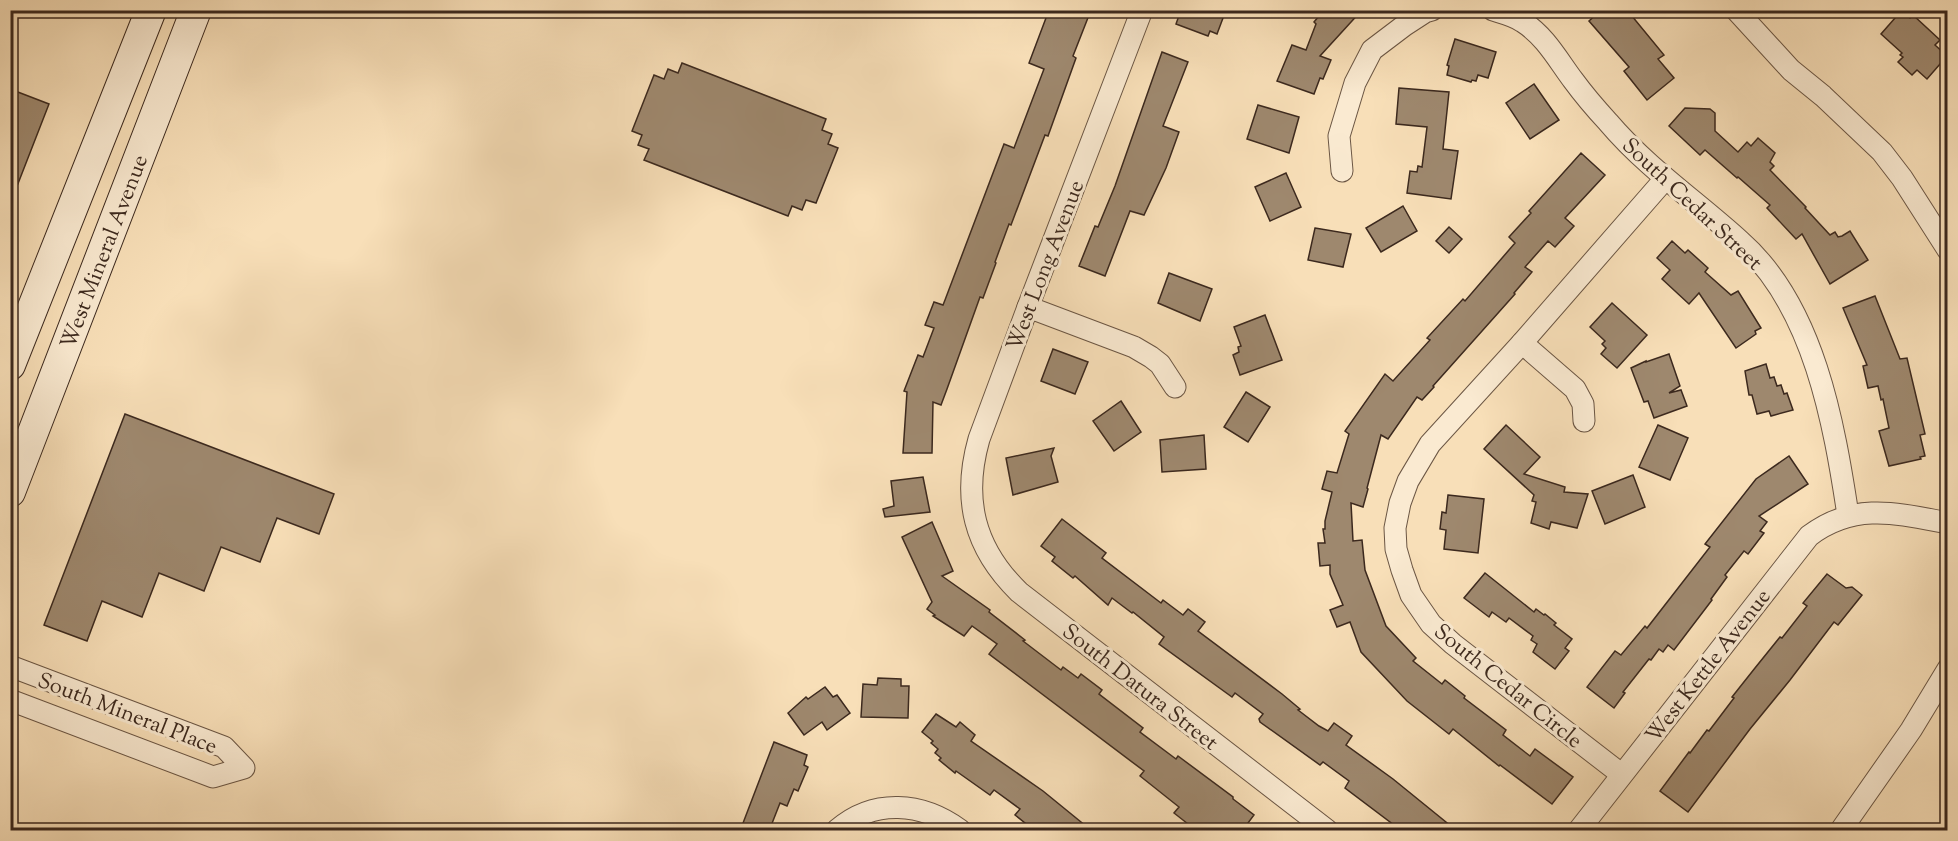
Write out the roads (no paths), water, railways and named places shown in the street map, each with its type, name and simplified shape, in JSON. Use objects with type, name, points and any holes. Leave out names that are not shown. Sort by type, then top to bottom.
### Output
[{"type":"main road","name":"West Mineral Avenue","points":[[10,364],[151,10]]},
{"type":"main road","name":"West Mineral Avenue","points":[[10,492],[196,10]]},
{"type":"street","name":"West Long Avenue","points":[[976,525],[970,486],[974,457],[1028,307],[1142,10]]},
{"type":"street","points":[[1342,171],[1339,136],[1355,83],[1372,50],[1405,25],[1432,10]]},
{"type":"street","name":"South Cedar Street","points":[[1493,10],[1522,21],[1538,34],[1607,122],[1630,147],[1742,242],[1765,267],[1784,296],[1813,356],[1837,445],[1848,516]]},
{"type":"street","points":[[1736,10],[1791,70],[1823,96],[1882,152],[1915,197],[1947,250]]},
{"type":"street","name":"South Cedar Circle","points":[[1622,774],[1431,624],[1411,595],[1396,549],[1395,528],[1400,503],[1418,463],[1430,444],[1522,343],[1665,179]]},
{"type":"street","points":[[1028,307],[1134,347],[1160,364],[1176,387]]},
{"type":"street","points":[[1522,343],[1575,389],[1583,404],[1584,421]]},
{"type":"street","points":[[1848,516],[1884,513],[1947,523]]},
{"type":"street","name":"West Kettle Avenue","points":[[1578,831],[1809,536],[1826,524],[1848,516]]},
{"type":"street","name":"South Datura Street","points":[[976,525],[990,557],[1003,577],[1019,592],[1316,827]]},
{"type":"street","name":"South Mineral Place","points":[[10,666],[224,747],[244,768],[213,777],[10,700]]},
{"type":"street","points":[[1841,831],[1911,730],[1947,669]]},
{"type":"street","points":[[837,831],[856,818],[874,810],[899,807],[926,811],[949,822],[960,831]]}]
